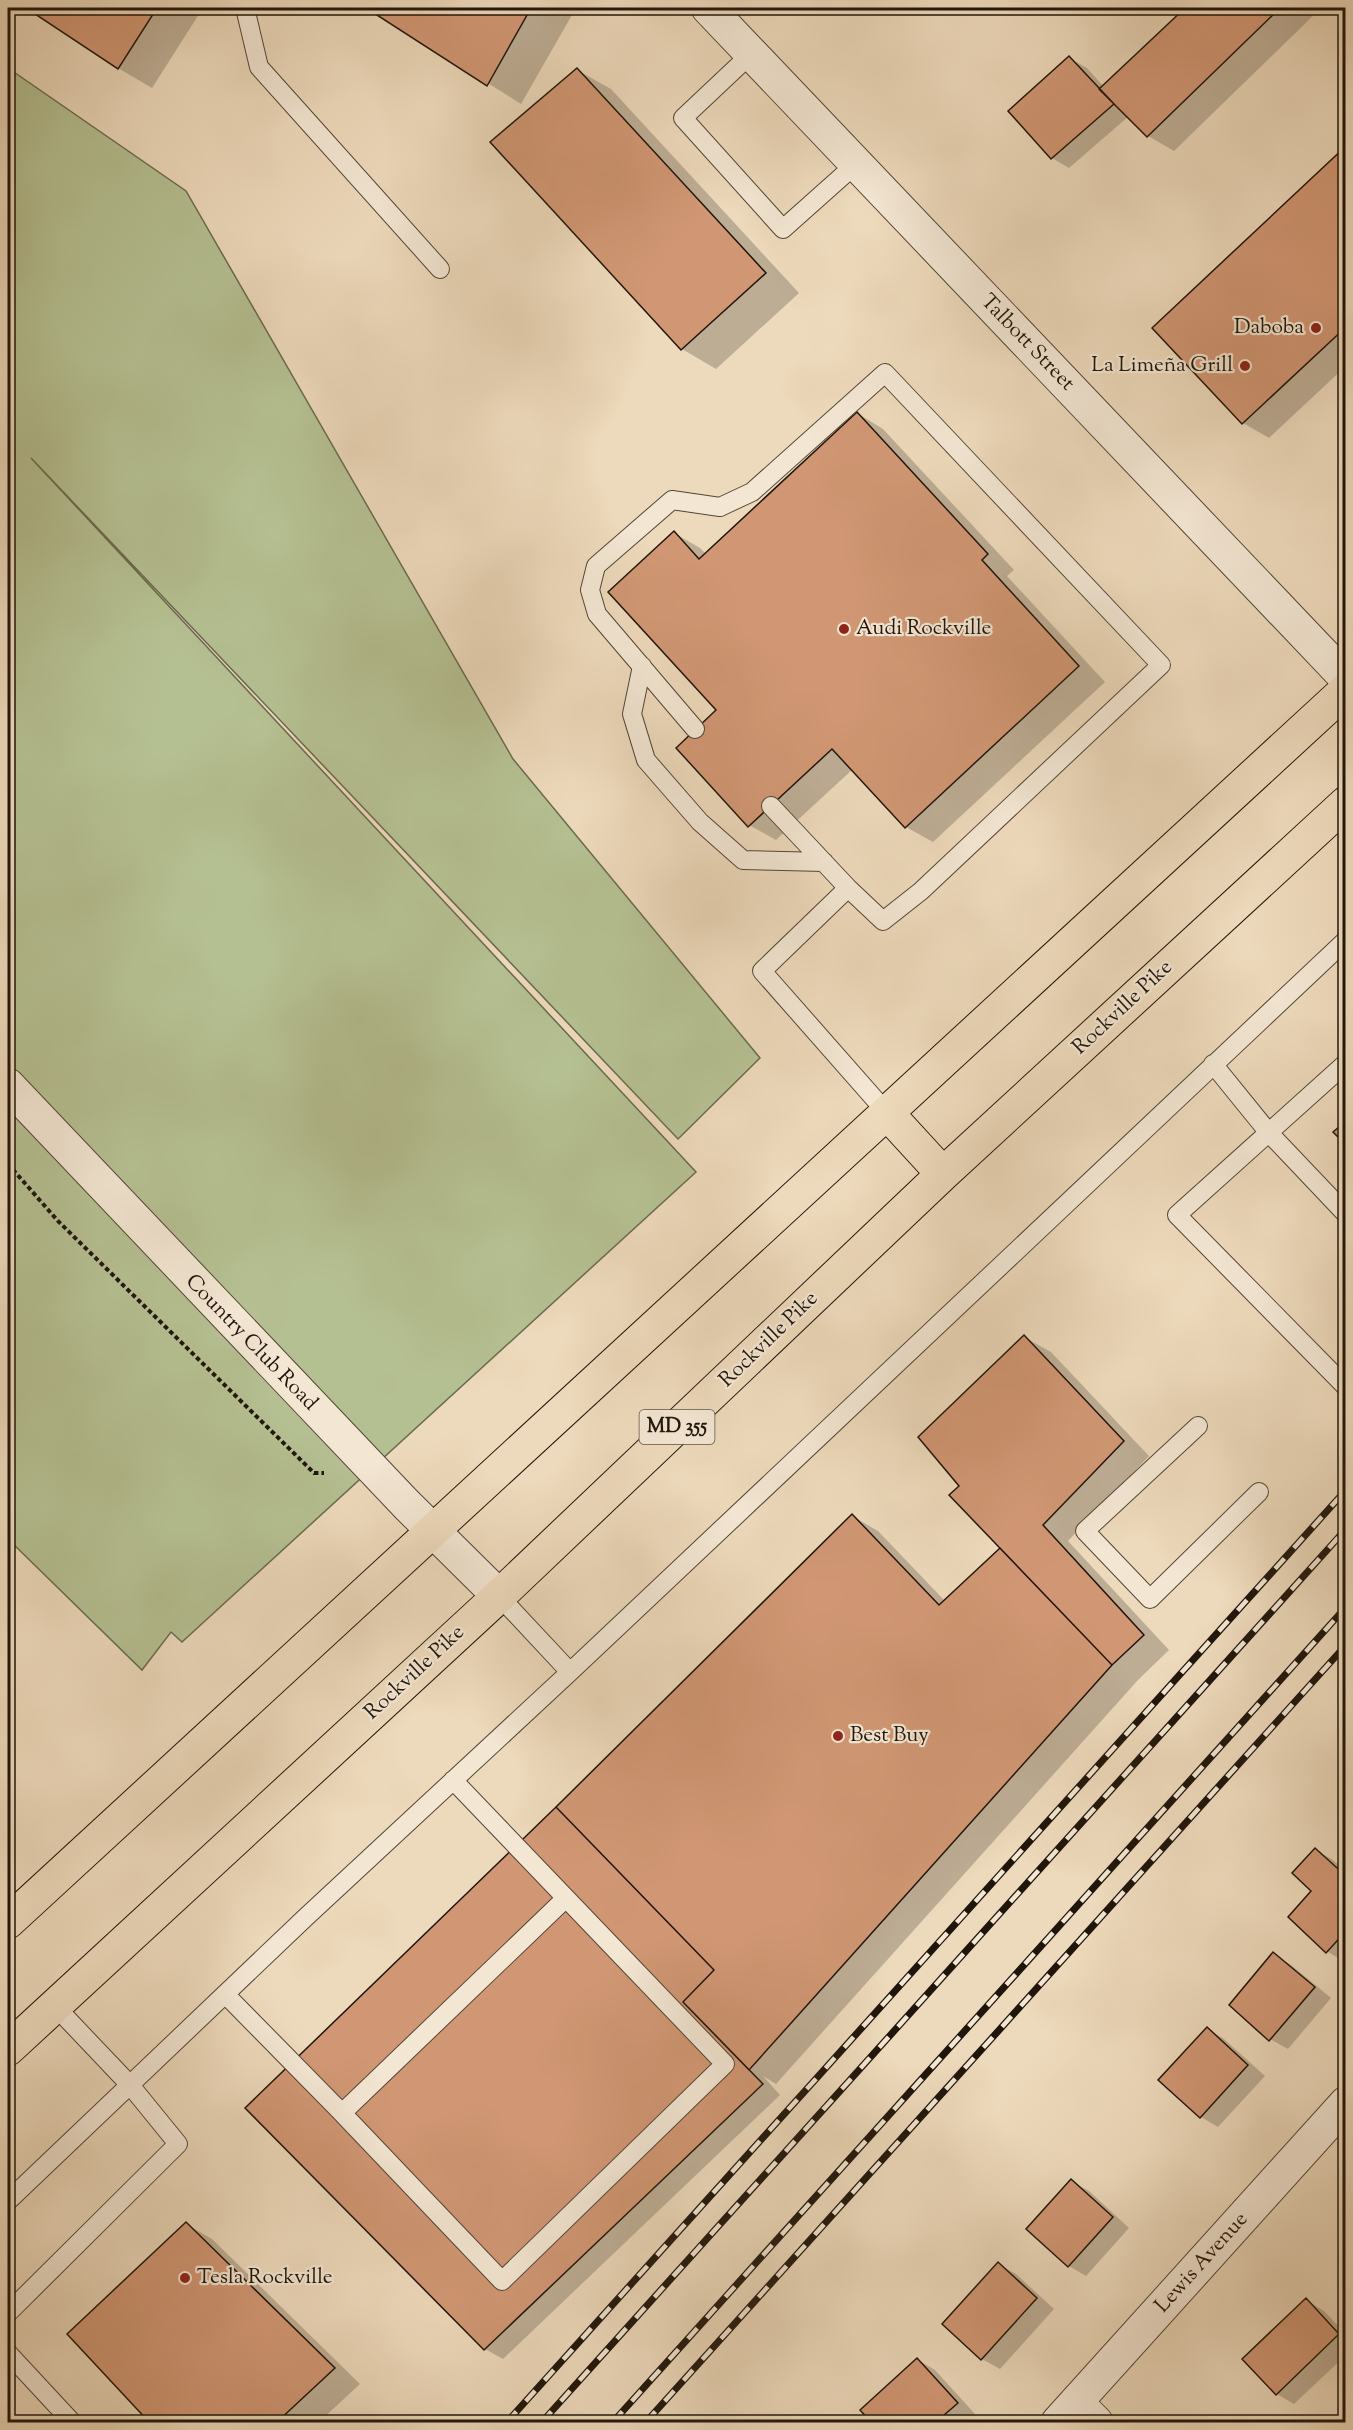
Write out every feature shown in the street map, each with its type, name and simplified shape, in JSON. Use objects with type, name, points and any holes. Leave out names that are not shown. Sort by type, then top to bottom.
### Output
[{"type":"main road","points":[[8,1922],[1346,690]]},
{"type":"main road","name":"Rockville Pike","points":[[8,2049],[499,1596],[943,1174],[1346,803]]},
{"type":"main road","points":[[887,1113],[943,1174]]},
{"type":"street","name":"Talbott Street","points":[[708,8],[1346,678]]},
{"type":"street","name":"Country Club Road","points":[[8,1085],[432,1531],[499,1596]]},
{"type":"street","name":"Lewis Avenue","points":[[1077,2416],[1346,2103]]},
{"type":"lane","points":[[245,8],[259,67],[440,269]]},
{"type":"lane","points":[[752,53],[683,118],[783,229],[857,163]]},
{"type":"lane","points":[[695,729],[597,614],[590,590],[596,566],[672,500],[720,507],[752,492],[885,373],[1161,665],[921,891],[883,921],[848,888],[771,806]]},
{"type":"lane","points":[[642,666],[632,714],[646,759],[700,822],[743,860],[824,862]]},
{"type":"lane","points":[[848,888],[762,971],[887,1113]]},
{"type":"lane","points":[[8,2201],[225,1994],[1346,940]]},
{"type":"lane","points":[[1346,1063],[1177,1215],[1346,1387]]},
{"type":"lane","points":[[1213,1064],[1269,1133],[1346,1214]]},
{"type":"lane","points":[[1198,1426],[1085,1531],[1150,1599],[1259,1492]]},
{"type":"lane","points":[[499,1596],[570,1672]]},
{"type":"lane","points":[[225,1994],[502,2281],[725,2064],[453,1780]]},
{"type":"lane","points":[[342,2113],[566,1899]]},
{"type":"lane","points":[[8,2313],[178,2144],[130,2085],[54,2005]]},
{"type":"lane","points":[[8,2353],[72,2422]]},
{"type":"path","points":[[8,1164],[58,1221],[314,1473],[333,1473]]},
{"type":"green space","points":[[8,68],[186,191],[513,759],[760,1058],[678,1139],[31,458],[696,1172],[182,1642],[171,1632],[142,1670],[8,1539]]},
{"type":"building","points":[[26,8],[157,8],[118,69]]},
{"type":"building","points":[[366,8],[531,8],[487,86]]},
{"type":"building","points":[[1185,8],[1280,8],[1147,137],[1099,89]]},
{"type":"building","points":[[1069,56],[1114,104],[1051,159],[1008,111]]},
{"type":"building","points":[[577,68],[766,273],[681,350],[490,142]]},
{"type":"building","points":[[1346,146],[1346,327],[1242,424],[1152,328]]},
{"type":"building","name":"Audi Rockville","points":[[857,412],[988,554],[982,560],[1079,666],[905,828],[832,749],[748,827],[676,748],[716,710],[608,592],[674,531],[699,559]]},
{"type":"building","points":[[1346,1121],[1346,1145],[1333,1132]]},
{"type":"building","points":[[1024,1335],[1124,1441],[1043,1525],[1144,1635],[1112,1665],[949,1495],[959,1486],[918,1437]]},
{"type":"building","name":"Best Buy","points":[[852,1514],[939,1605],[1000,1548],[1112,1665],[749,2070],[683,2002],[714,1970],[556,1807]]},
{"type":"building","points":[[556,1807],[714,1970],[683,2002],[763,2084],[484,2350],[245,2108]]},
{"type":"building","points":[[1315,1848],[1346,1876],[1346,1931],[1326,1953],[1288,1917],[1311,1891],[1292,1873]]},
{"type":"building","points":[[1273,1952],[1315,1987],[1269,2041],[1229,2005]]},
{"type":"building","points":[[1207,2027],[1248,2065],[1200,2118],[1158,2080]]},
{"type":"building","points":[[1071,2179],[1113,2217],[1068,2267],[1026,2229]]},
{"type":"building","name":"Tesla Rockville","points":[[186,2222],[335,2368],[277,2422],[149,2422],[67,2334]]},
{"type":"building","points":[[998,2262],[1037,2298],[981,2360],[942,2324]]},
{"type":"building","points":[[1306,2298],[1339,2334],[1276,2395],[1242,2359]]},
{"type":"building","points":[[917,2358],[958,2403],[936,2422],[871,2422],[860,2410]]},
{"type":"railway","points":[[507,2422],[1346,1490]]},
{"type":"railway","points":[[542,2422],[1346,1529]]},
{"type":"railway","points":[[613,2422],[1346,1607]]},
{"type":"railway","points":[[646,2422],[1346,1645]]},
{"type":"place","name":"Daboba","points":[[1316,328]]},
{"type":"place","name":"La Limeña Grill","points":[[1245,366]]},
{"type":"place","name":"Audi Rockville","points":[[844,629]]},
{"type":"place","name":"Best Buy","points":[[838,1736]]},
{"type":"place","name":"Tesla Rockville","points":[[185,2278]]}]
